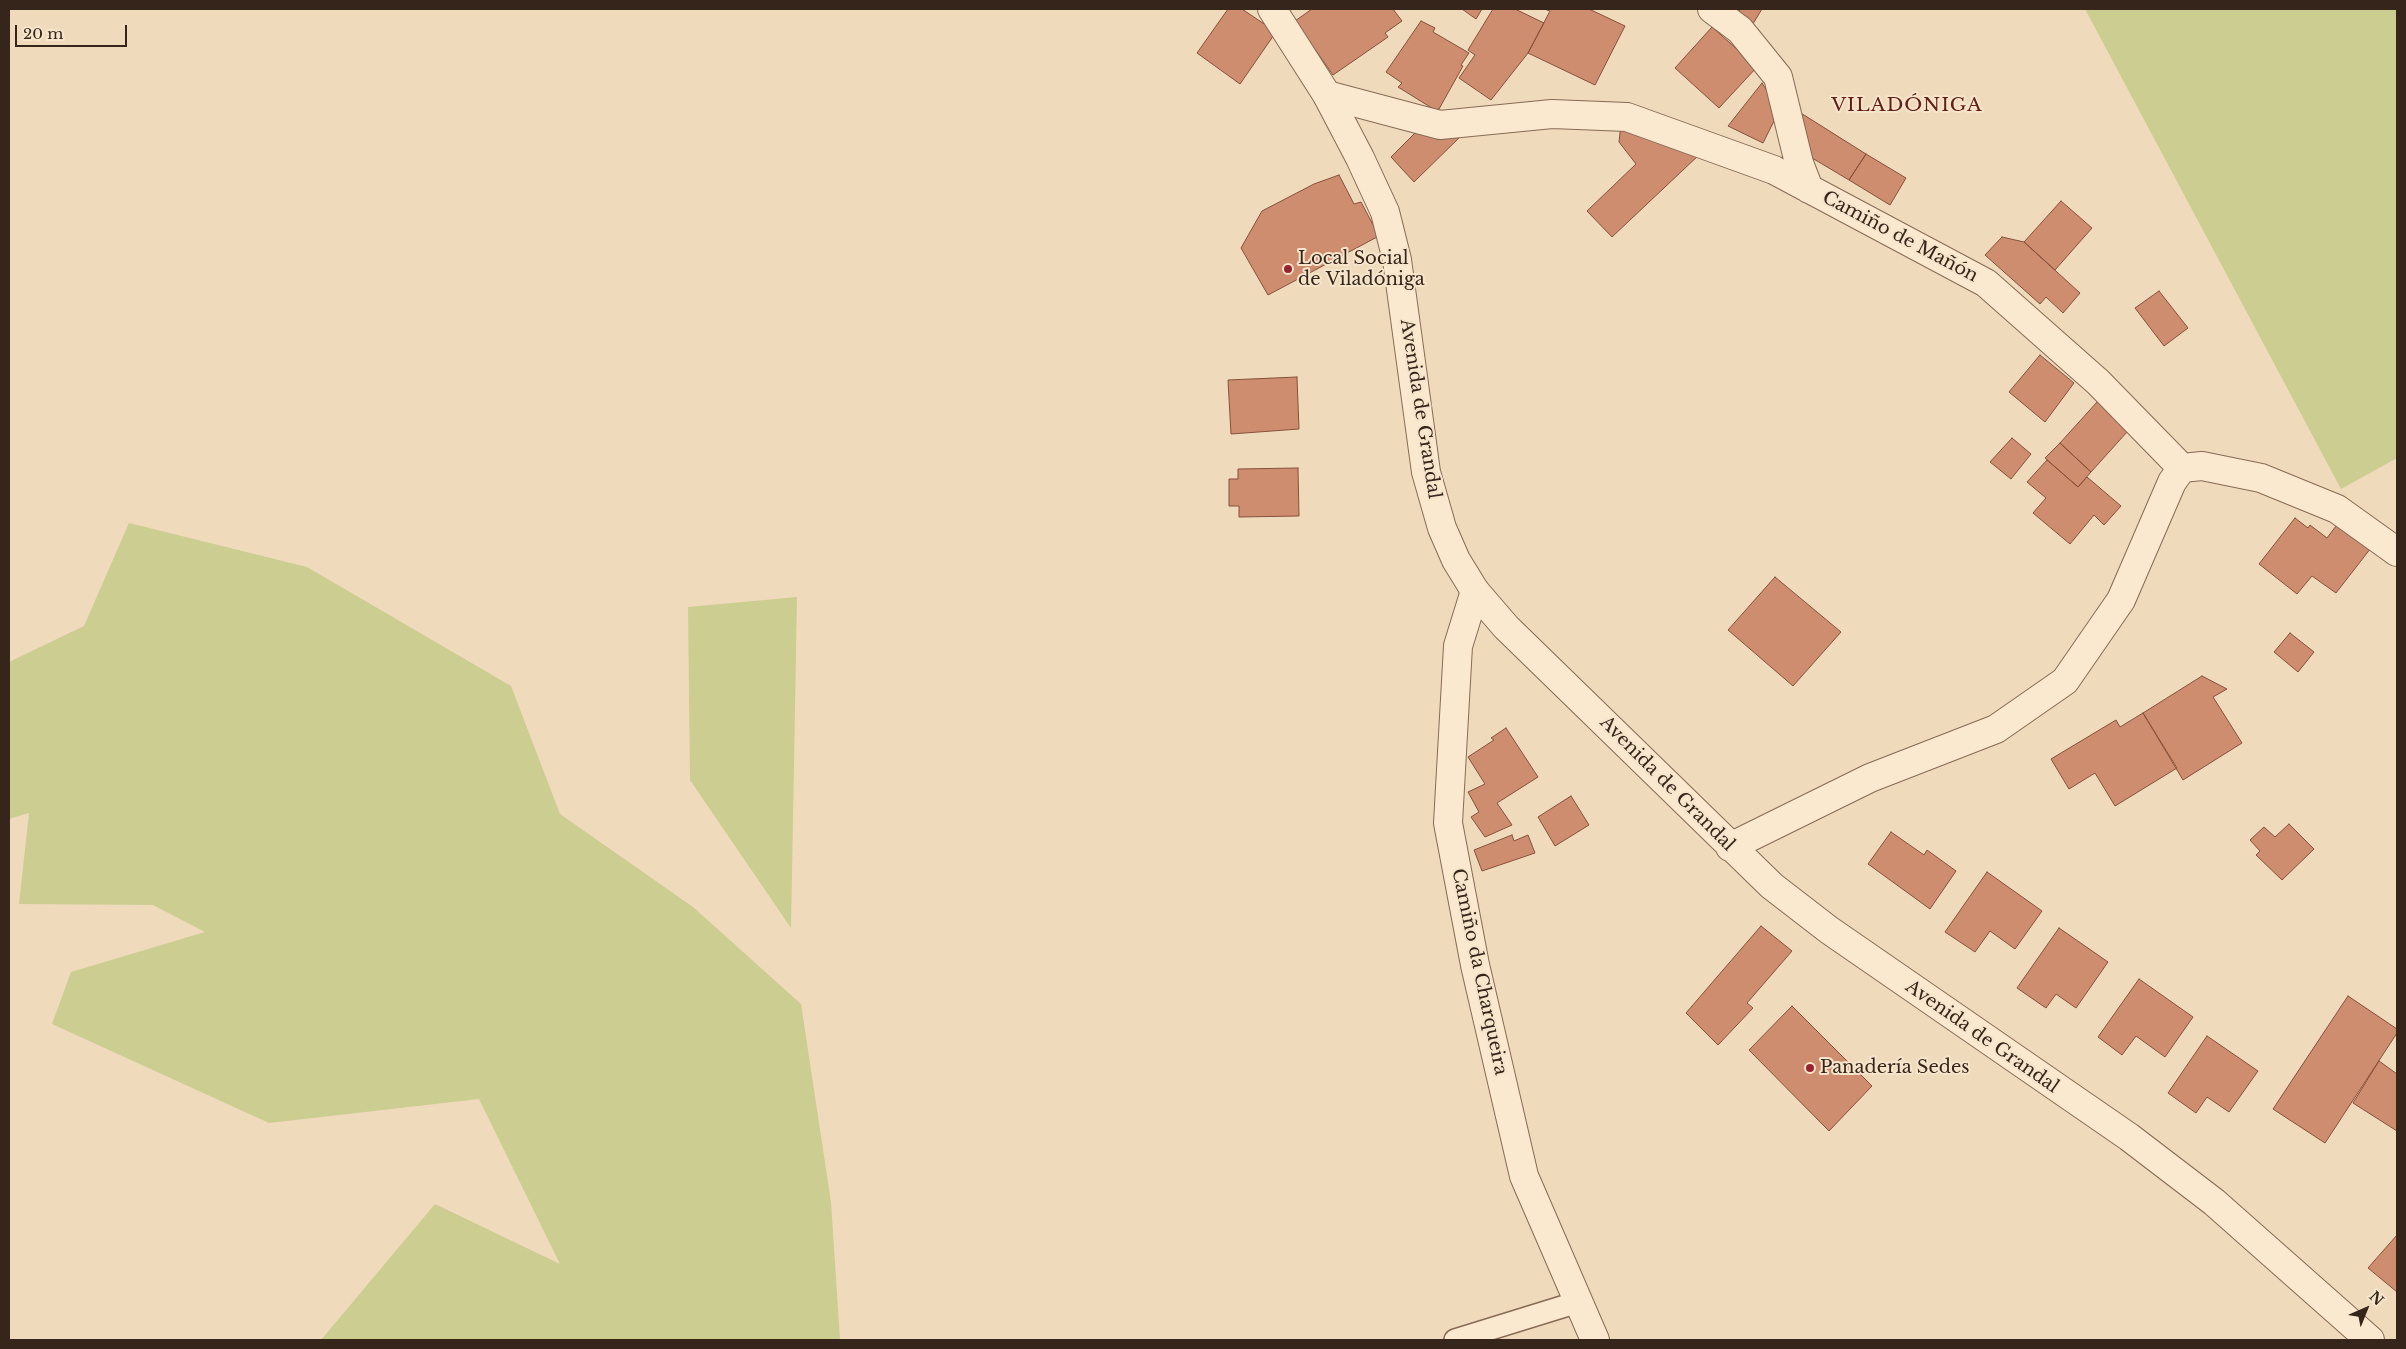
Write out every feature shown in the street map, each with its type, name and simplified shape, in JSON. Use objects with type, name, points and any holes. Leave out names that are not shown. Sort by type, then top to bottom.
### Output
[{"type":"street","name":"Avenida de Grandal","points":[[1272,9],[1327,95],[1360,158],[1385,212],[1397,260],[1426,472],[1442,528],[1456,560],[1475,591],[1506,627],[1772,886],[1829,930],[2128,1137],[2214,1202],[2370,1340]]},
{"type":"street","points":[[1712,9],[1740,30],[1778,77],[1798,163],[1809,189]]},
{"type":"street","name":"Camiño de Mañón","points":[[1327,95],[1440,125],[1552,114],[1627,117],[1774,170],[1986,283],[2098,382],[2182,468]]},
{"type":"street","points":[[1730,847],[1870,778],[1996,729],[2065,681],[2121,600],[2172,482],[2182,468],[2202,466],[2262,478],[2337,509],[2397,552]]},
{"type":"street","name":"Camiño da Charqueira","points":[[1475,591],[1458,646],[1448,823],[1475,965],[1524,1176],[1595,1340]]},
{"type":"lane","points":[[1455,1340],[1578,1302]]},
{"type":"green space","points":[[2085,9],[2397,9],[2397,458],[2341,489]]},
{"type":"green space","points":[[129,523],[307,567],[511,686],[560,814],[693,907],[801,1004],[831,1202],[840,1340],[321,1340],[435,1204],[560,1264],[479,1099],[269,1123],[52,1024],[71,972],[205,932],[153,905],[19,904],[29,813],[9,819],[9,662],[84,626]]},
{"type":"green space","points":[[797,597],[791,928],[690,780],[688,607]]},
{"type":"building","points":[[1228,9],[1242,9],[1276,32],[1240,84],[1197,53]]},
{"type":"building","points":[[1312,9],[1393,9],[1402,21],[1385,33],[1388,37],[1333,75],[1295,21]]},
{"type":"building","points":[[1462,9],[1482,9],[1476,19]]},
{"type":"building","points":[[1493,9],[1515,9],[1544,23],[1528,53],[1491,100],[1459,78],[1475,55],[1468,50]]},
{"type":"building","points":[[1544,9],[1589,9],[1625,26],[1595,85],[1528,53],[1550,11]]},
{"type":"building","points":[[1740,9],[1762,9],[1751,27],[1738,14]]},
{"type":"building","points":[[1421,21],[1435,28],[1433,32],[1469,53],[1439,109],[1435,110],[1398,87],[1402,83],[1386,72]]},
{"type":"building","points":[[1712,27],[1757,67],[1719,108],[1675,68]]},
{"type":"building","points":[[1762,83],[1774,102],[1777,115],[1763,143],[1728,126]]},
{"type":"building","points":[[1796,110],[1866,154],[1849,180],[1802,152]]},
{"type":"building","points":[[1621,124],[1700,154],[1612,237],[1587,211],[1636,164],[1619,142]]},
{"type":"building","points":[[1415,133],[1437,135],[1463,134],[1414,182],[1391,157]]},
{"type":"building","points":[[1866,154],[1906,178],[1890,205],[1849,180]]},
{"type":"building","points":[[1339,175],[1354,204],[1361,202],[1379,236],[1268,295],[1241,248],[1262,211],[1314,184]]},
{"type":"building","points":[[2061,201],[2092,228],[2055,270],[2024,242]]},
{"type":"building","points":[[2002,237],[2024,242],[2080,293],[2063,313],[2046,297],[2040,304],[1985,255]]},
{"type":"building","points":[[2159,291],[2188,328],[2164,346],[2135,308]]},
{"type":"building","points":[[2040,355],[2074,383],[2045,422],[2009,392]]},
{"type":"building","points":[[1297,377],[1299,429],[1231,434],[1228,380]]},
{"type":"building","points":[[2098,401],[2127,432],[2091,472],[2060,443]]},
{"type":"building","points":[[2012,438],[2031,454],[2011,479],[1990,462]]},
{"type":"building","points":[[2060,443],[2091,472],[2078,487],[2045,458]]},
{"type":"building","points":[[2047,460],[2078,487],[2087,477],[2121,506],[2104,525],[2094,515],[2070,544],[2033,513],[2046,498],[2027,482]]},
{"type":"building","points":[[1298,468],[1299,516],[1239,517],[1239,506],[1229,506],[1229,479],[1238,479],[1238,469]]},
{"type":"building","points":[[2295,518],[2308,528],[2310,525],[2327,538],[2339,522],[2374,544],[2336,593],[2312,576],[2297,594],[2259,564]]},
{"type":"building","points":[[1775,577],[1841,632],[1793,686],[1728,630]]},
{"type":"building","points":[[2290,633],[2314,652],[2298,672],[2274,652]]},
{"type":"building","points":[[2202,676],[2227,689],[2213,697],[2242,743],[2183,780],[2143,713]]},
{"type":"building","points":[[2143,713],[2177,768],[2115,806],[2095,773],[2069,789],[2051,759],[2116,720],[2120,727]]},
{"type":"building","points":[[1506,728],[1538,777],[1497,803],[1512,825],[1485,837],[1471,817],[1479,812],[1468,792],[1485,784],[1468,757],[1494,740],[1491,738]]},
{"type":"building","points":[[1571,796],[1589,825],[1555,846],[1538,817]]},
{"type":"building","points":[[2289,824],[2314,849],[2282,880],[2256,855],[2260,851],[2250,840],[2264,827],[2275,837]]},
{"type":"building","points":[[1891,832],[1924,855],[1927,850],[1956,871],[1930,909],[1868,864]]},
{"type":"building","points":[[1512,835],[1514,841],[1528,835],[1535,853],[1482,871],[1474,850]]},
{"type":"building","points":[[1987,872],[2042,911],[2015,949],[1990,931],[1975,952],[1945,932]]},
{"type":"building","points":[[1761,926],[1792,951],[1747,1003],[1753,1008],[1718,1045],[1686,1013]]},
{"type":"building","points":[[2059,928],[2108,962],[2076,1008],[2056,994],[2046,1008],[2017,988]]},
{"type":"building","points":[[2139,979],[2193,1017],[2165,1057],[2136,1036],[2122,1055],[2098,1037]]},
{"type":"building","points":[[2348,996],[2397,1029],[2397,1033],[2325,1143],[2273,1109]]},
{"type":"building","name":"Panadería Sedes","points":[[1792,1006],[1872,1086],[1829,1131],[1749,1050]]},
{"type":"building","points":[[2207,1036],[2258,1071],[2229,1112],[2207,1097],[2196,1113],[2168,1093]]},
{"type":"building","points":[[2379,1061],[2397,1074],[2397,1131],[2353,1103]]},
{"type":"building","points":[[2397,1235],[2397,1292],[2368,1268]]},
{"type":"place","name":"Local Social de Viladóniga","points":[[1288,269]]},
{"type":"place","name":"Panadería Sedes","points":[[1810,1068]]},
{"type":"district","name":"VILADÓNIGA","points":[[1907,106]]}]
